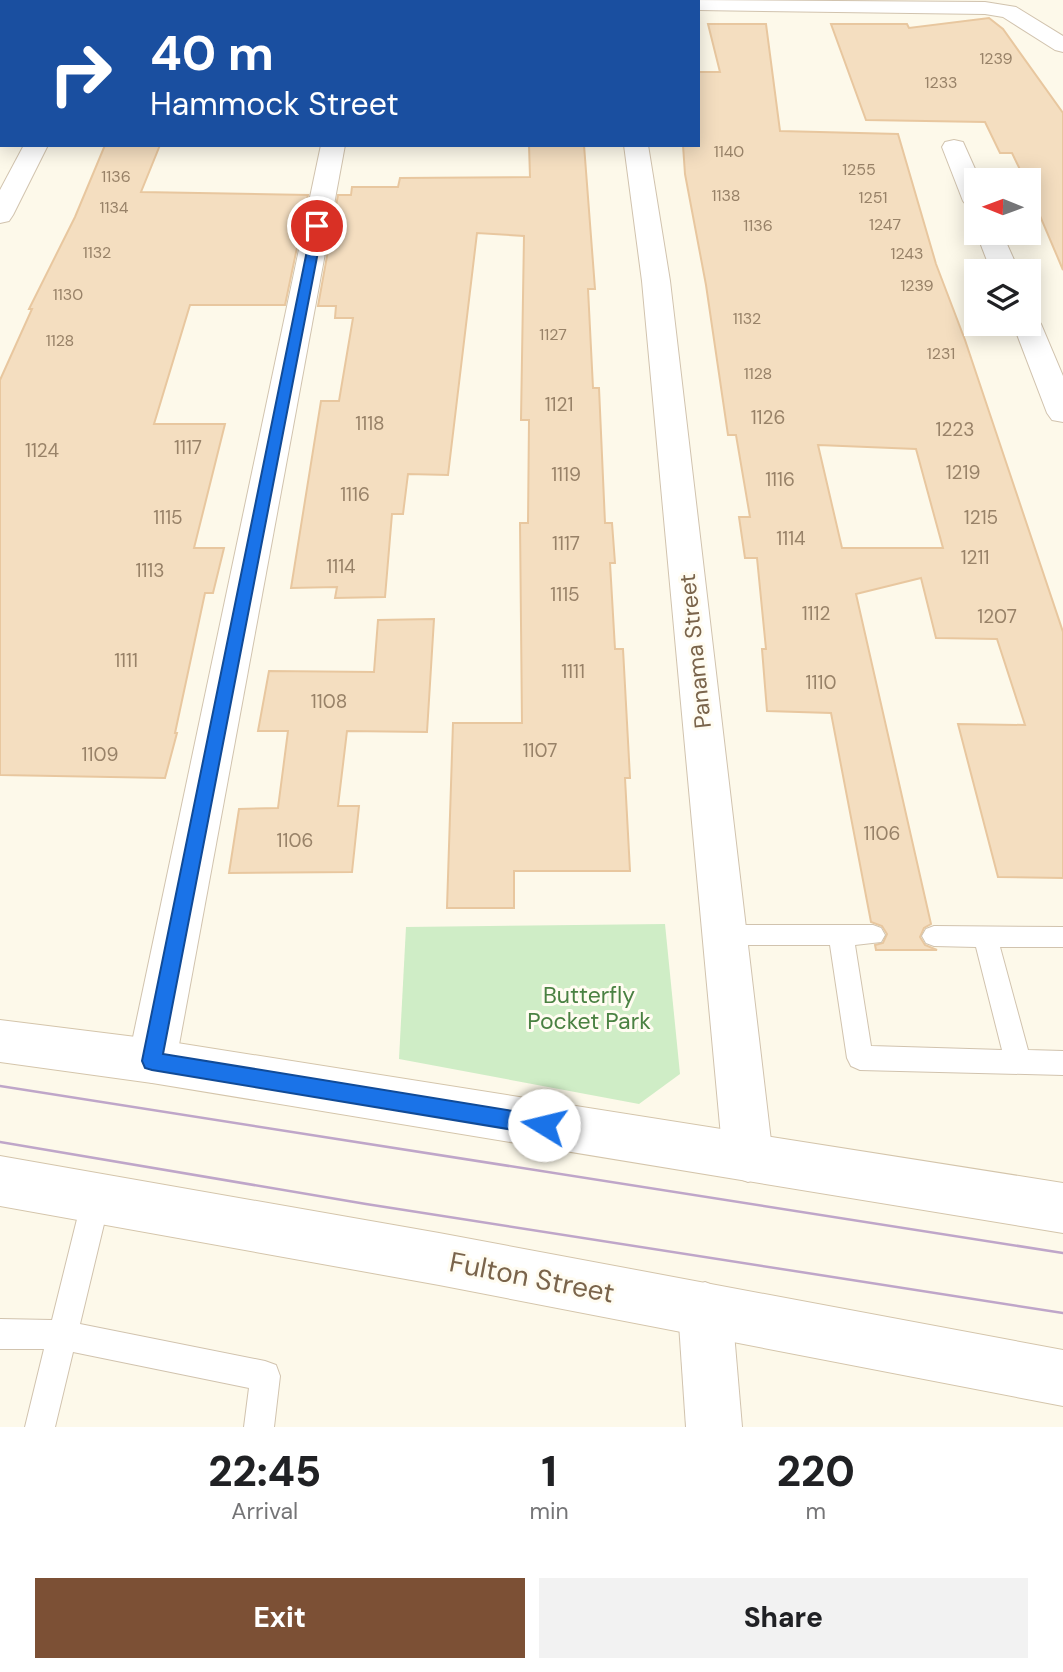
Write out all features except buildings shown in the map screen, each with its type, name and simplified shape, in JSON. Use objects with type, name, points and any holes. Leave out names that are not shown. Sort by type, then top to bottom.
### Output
[{"type":"street","points":[[700,4],[886,2],[985,8],[1009,11],[1063,45]]},
{"type":"street","points":[[3,204],[35,147]]},
{"type":"street","points":[[152,1061],[333,147]]},
{"type":"street","name":"Panama Street","points":[[636,147],[656,281],[748,1158]]},
{"type":"street","points":[[954,147],[964,172]]},
{"type":"street","points":[[1032,336],[1063,413]]},
{"type":"street","points":[[0,1041],[152,1061],[1063,1208]]},
{"type":"street","name":"Fulton Street","points":[[0,1181],[705,1309],[1063,1378]]},
{"type":"street","points":[[705,1309],[714,1427]]},
{"type":"lane","points":[[724,935],[873,935]]},
{"type":"lane","points":[[841,936],[860,1058],[1063,1063]]},
{"type":"lane","points":[[934,936],[1063,937]]},
{"type":"lane","points":[[985,936],[1018,1062]]},
{"type":"lane","points":[[40,1427],[96,1199]]},
{"type":"lane","points":[[0,1334],[61,1335],[265,1376],[259,1427]]},
{"type":"green space","name":"Butterfly Pocket Park","points":[[665,924],[680,1074],[639,1104],[399,1059],[406,927]]},
{"type":"tram line","points":[[0,1086],[1063,1253]]},
{"type":"tram line","points":[[0,1142],[366,1204],[1063,1313]]},
{"type":"route","points":[[317,226],[152,1061],[544,1125]]}]
